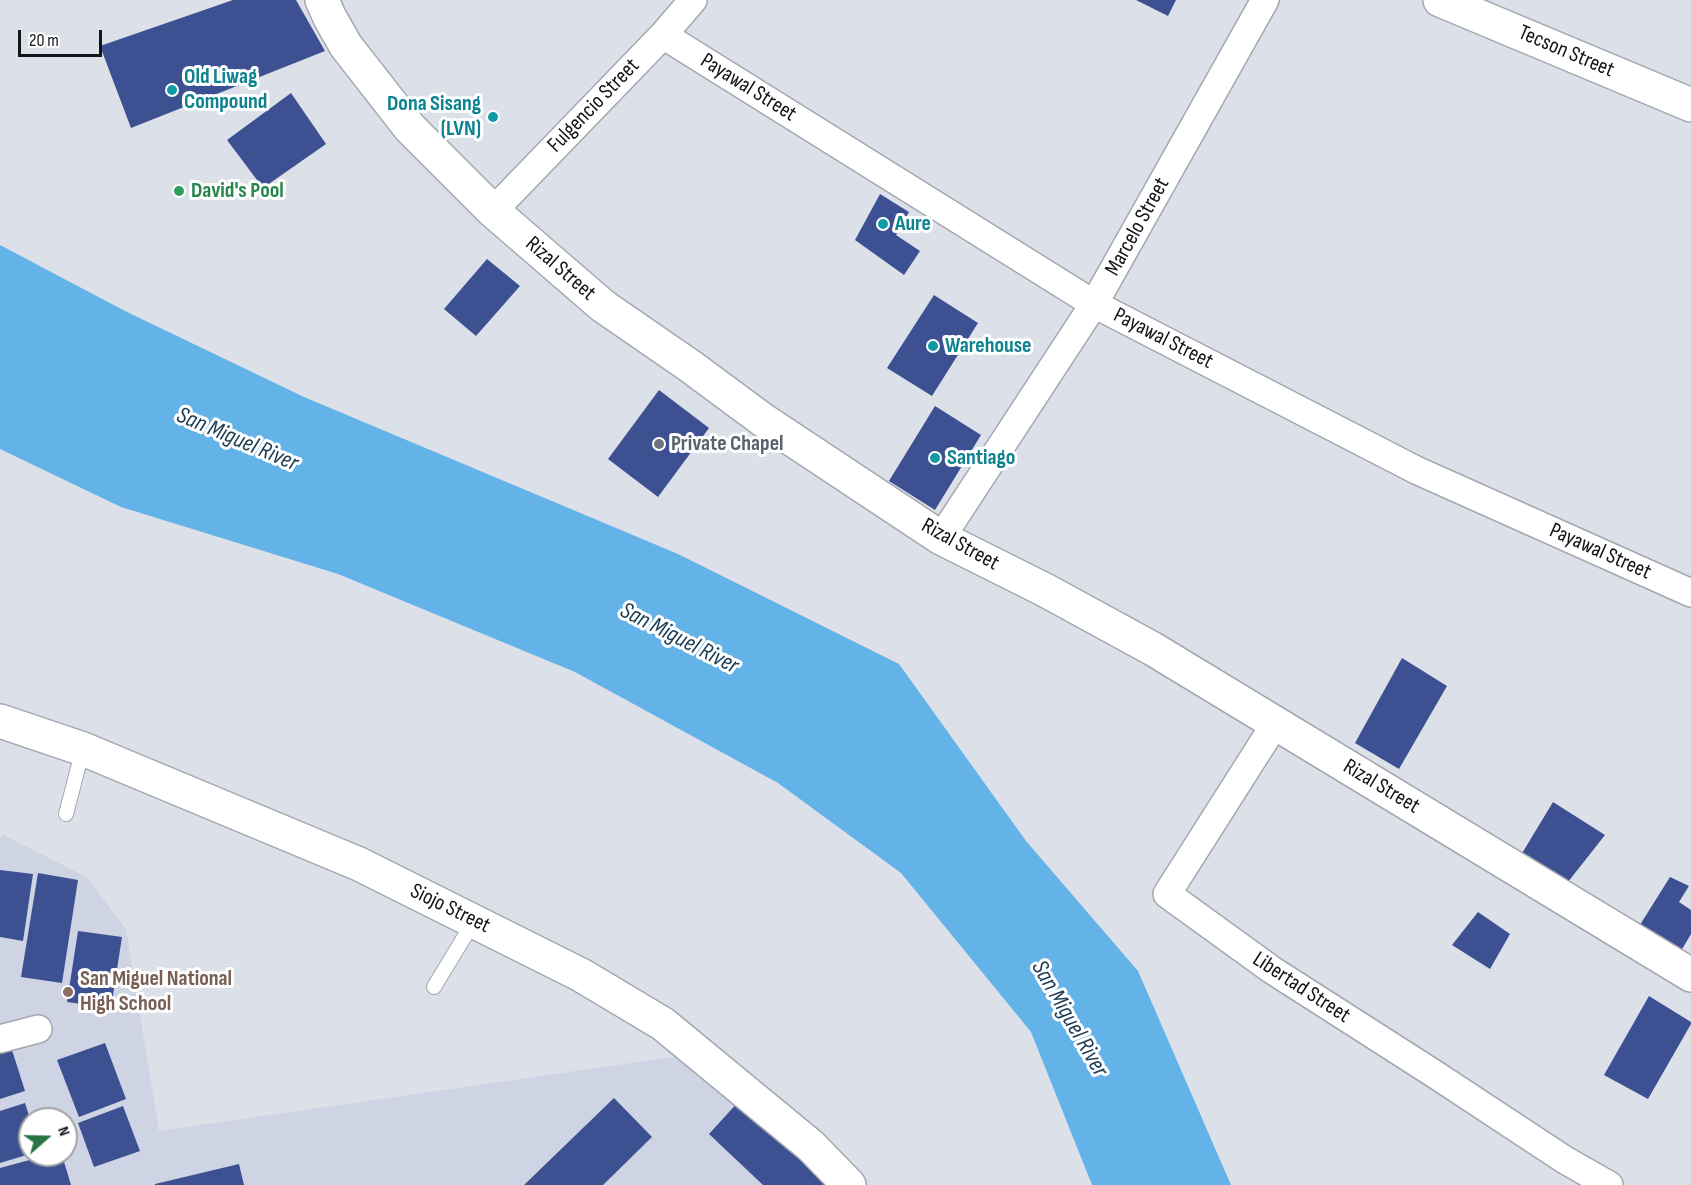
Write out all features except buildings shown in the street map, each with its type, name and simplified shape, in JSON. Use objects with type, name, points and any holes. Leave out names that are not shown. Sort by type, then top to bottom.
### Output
[{"type":"main road","name":"Rizal Street","points":[[322,0],[346,46],[410,128],[493,211],[603,306],[763,420],[941,538],[1045,590],[1143,644],[1691,975]]},
{"type":"main road","name":"Tecson Street","points":[[1440,0],[1691,105]]},
{"type":"main road","name":"Siojo Street","points":[[0,721],[83,749],[359,864],[581,975],[663,1024],[811,1146],[849,1185]]},
{"type":"street","name":"Fulgencio Street","points":[[493,211],[663,35],[693,0]]},
{"type":"street","name":"Marcelo Street","points":[[941,538],[1094,304],[1265,0]]},
{"type":"street","name":"Payawal Street","points":[[663,35],[1094,304],[1416,470],[1691,593]]},
{"type":"street","name":"Libertad Street","points":[[1275,723],[1167,894],[1272,970],[1564,1160],[1609,1185]]},
{"type":"street","points":[[0,1039],[38,1029]]},
{"type":"lane","points":[[66,814],[83,749]]},
{"type":"lane","points":[[434,987],[474,921]]},
{"type":"shaded area","name":"San Miguel National High School","points":[[4,835],[86,877],[126,929],[159,1131],[687,1055],[840,1185],[0,1185],[0,838]]},
{"type":"water","name":"San Miguel River","points":[[0,245],[125,311],[304,397],[678,554],[899,664],[1026,841],[1138,971],[1231,1185],[1092,1185],[1031,1032],[901,873],[778,783],[575,672],[338,574],[121,507],[0,449]]},
{"type":"place","name":"Old Liwag Compound","points":[[172,90]]},
{"type":"place","name":"Dona Sisang (LVN)","points":[[493,117]]},
{"type":"place","name":"David's Pool","points":[[179,191]]},
{"type":"place","name":"Aure","points":[[883,224]]},
{"type":"place","name":"Warehouse","points":[[933,346]]},
{"type":"place","name":"Private Chapel","points":[[659,444]]},
{"type":"place","name":"Santiago","points":[[935,458]]},
{"type":"place","name":"San Miguel National High School","points":[[68,992]]}]
